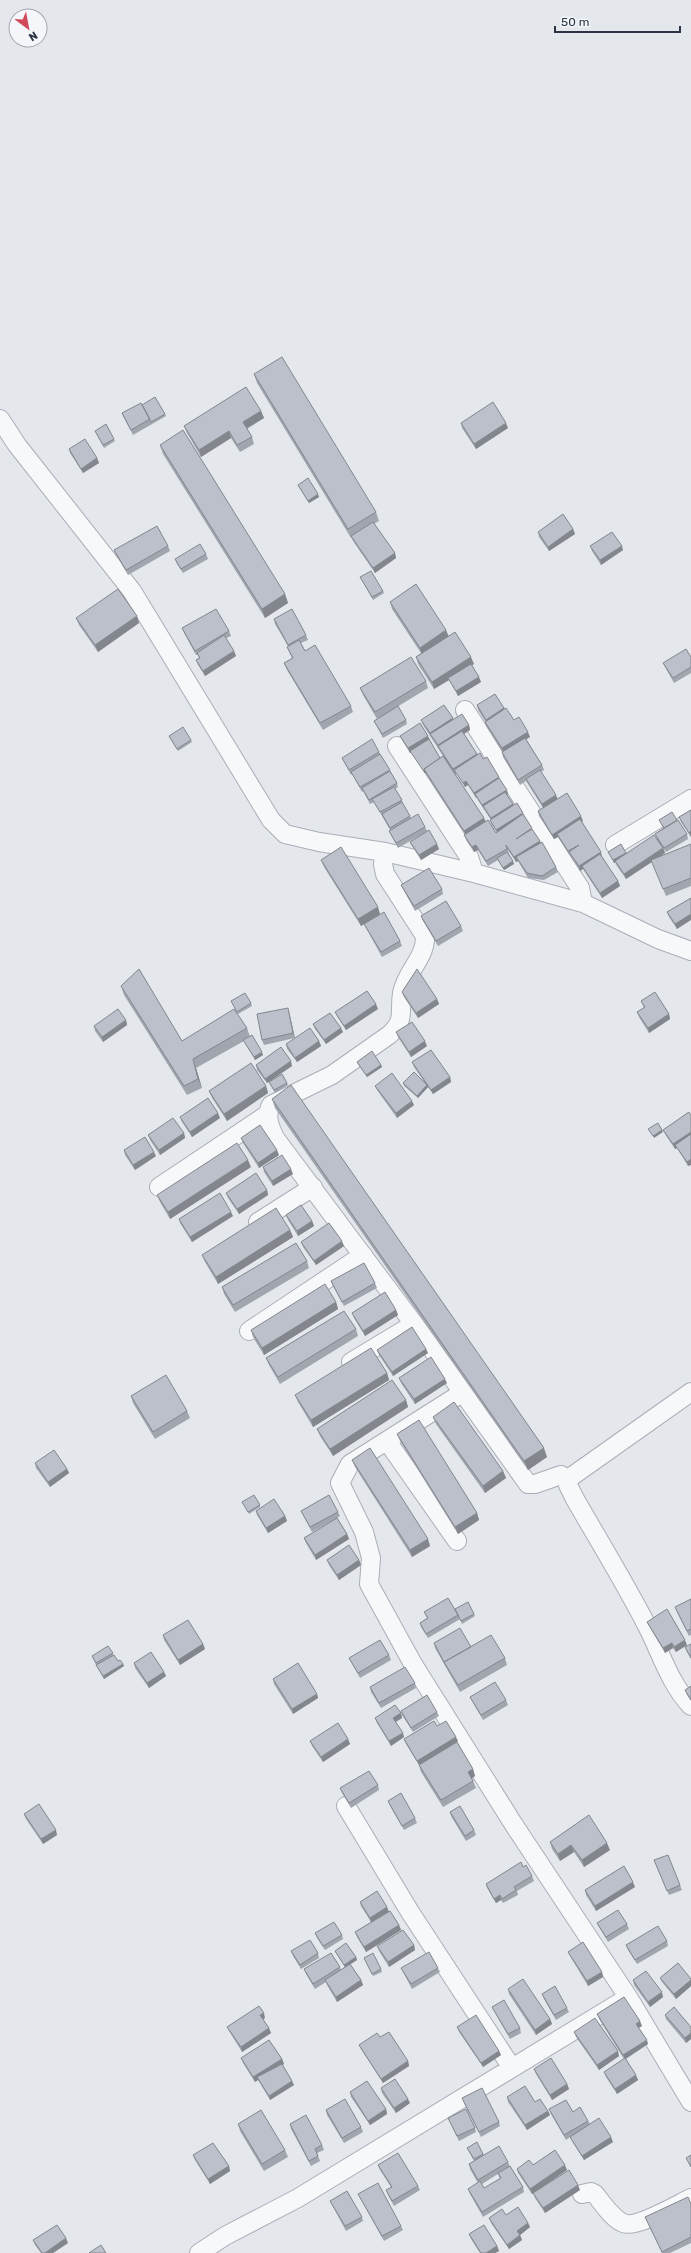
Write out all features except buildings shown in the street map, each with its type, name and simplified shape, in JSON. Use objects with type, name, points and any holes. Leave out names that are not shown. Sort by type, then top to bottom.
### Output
[{"type":"street","points":[[0,418],[17,445],[132,592],[277,827],[285,834],[319,842],[385,852],[474,873],[583,902],[658,939],[691,951]]},
{"type":"street","points":[[465,710],[580,888],[583,902]]},
{"type":"street","points":[[397,746],[469,857],[474,873]]},
{"type":"street","points":[[615,845],[691,799]]},
{"type":"street","points":[[385,852],[382,864],[385,874],[425,936],[426,946],[409,974],[402,993],[400,1022],[397,1029],[389,1036],[332,1075],[271,1105],[268,1114],[270,1126],[276,1138],[414,1324],[528,1484],[535,1484],[561,1475],[568,1479],[575,1499],[647,1626],[672,1679],[683,1697],[691,1706]]},
{"type":"street","points":[[159,1187],[268,1114]]},
{"type":"street","points":[[241,1233],[313,1187]]},
{"type":"street","points":[[249,1331],[363,1255]]},
{"type":"street","points":[[335,1372],[414,1324]]},
{"type":"street","points":[[568,1479],[691,1392]]},
{"type":"street","points":[[462,1393],[350,1464],[340,1483],[364,1532],[371,1558],[369,1584],[413,1664],[510,1819],[628,1997],[691,2102]]},
{"type":"street","points":[[387,1441],[457,1540]]},
{"type":"street","points":[[346,1806],[410,1912],[512,2068]]},
{"type":"street","points":[[199,2253],[225,2236],[298,2198],[628,1997]]},
{"type":"street","points":[[582,2194],[591,2192],[595,2194],[614,2216],[624,2224],[637,2224],[691,2198]]}]
